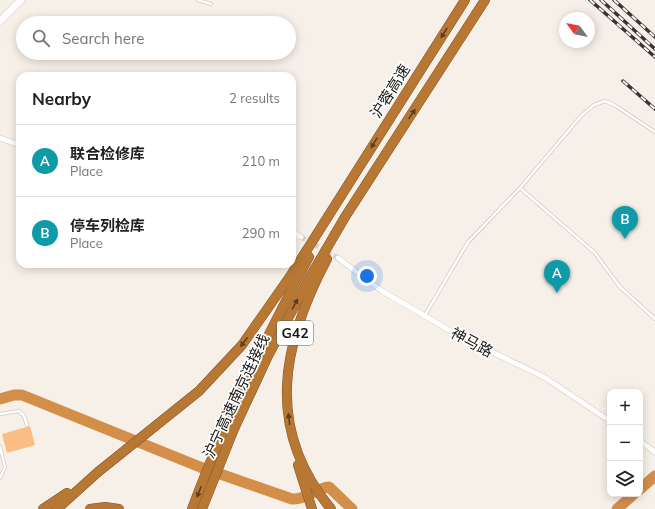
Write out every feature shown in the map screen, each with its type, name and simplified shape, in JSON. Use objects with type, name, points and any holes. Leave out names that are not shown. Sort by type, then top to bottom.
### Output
[{"type":"highway","name":"沪蓉高速","points":[[340,197],[465,0]]},
{"type":"highway","name":"沪蓉高速","points":[[361,194],[485,0]]},
{"type":"highway","name":"G42","points":[[331,509],[307,484],[293,443],[287,400],[288,376],[297,327],[306,299],[361,194]]},
{"type":"highway","name":"沪宁高速南京连接线","points":[[192,509],[205,475],[214,464],[234,429],[284,327],[327,246],[361,194]]},
{"type":"highway","name":"G42","points":[[296,267],[340,197]]},
{"type":"highway","name":"沪宁高速南京连接线","points":[[202,509],[214,478],[214,464],[243,387],[277,316],[340,197]]},
{"type":"highway","name":"G42","points":[[57,509],[98,472],[199,391],[242,345],[295,268]]},
{"type":"highway","points":[[43,509],[98,472]]},
{"type":"highway","points":[[307,484],[311,506]]},
{"type":"highway","points":[[90,509],[105,507],[119,509]]},
{"type":"main road","points":[[0,21],[21,0]]},
{"type":"street","points":[[0,138],[16,144]]},
{"type":"street","points":[[296,234],[301,237]]},
{"type":"street","name":"神马路","points":[[338,258],[382,290],[425,316],[461,337],[544,377],[607,419]]},
{"type":"street","points":[[643,443],[655,452]]},
{"type":"lane","points":[[198,0],[211,4]]},
{"type":"lane","points":[[425,316],[468,242],[520,188],[581,116],[594,105],[604,102],[616,106],[655,132]]},
{"type":"lane","points":[[520,188],[595,253],[619,286],[655,319]]},
{"type":"lane","points":[[0,414],[19,411],[24,416],[26,425]]},
{"type":"lane","points":[[0,447],[5,468],[0,478]]},
{"type":"shaded area","points":[[30,426],[35,445],[7,453],[2,434]]},
{"type":"waterway","points":[[0,399],[14,395],[22,395],[200,467],[292,499],[302,498],[320,489],[329,487],[352,509]]},
{"type":"waterway","points":[[643,486],[655,476]]},
{"type":"waterway","points":[[617,509],[631,497]]},
{"type":"tunnel","points":[[301,237],[338,258]]},
{"type":"railway","points":[[590,0],[655,57]]},
{"type":"railway","points":[[601,0],[655,49]]},
{"type":"railway","points":[[614,0],[655,37]]},
{"type":"railway","points":[[623,81],[655,109]]},
{"type":"place","name":"停车列检库","points":[[625,239]]},
{"type":"place","name":"联合检修库","points":[[557,293]]}]
